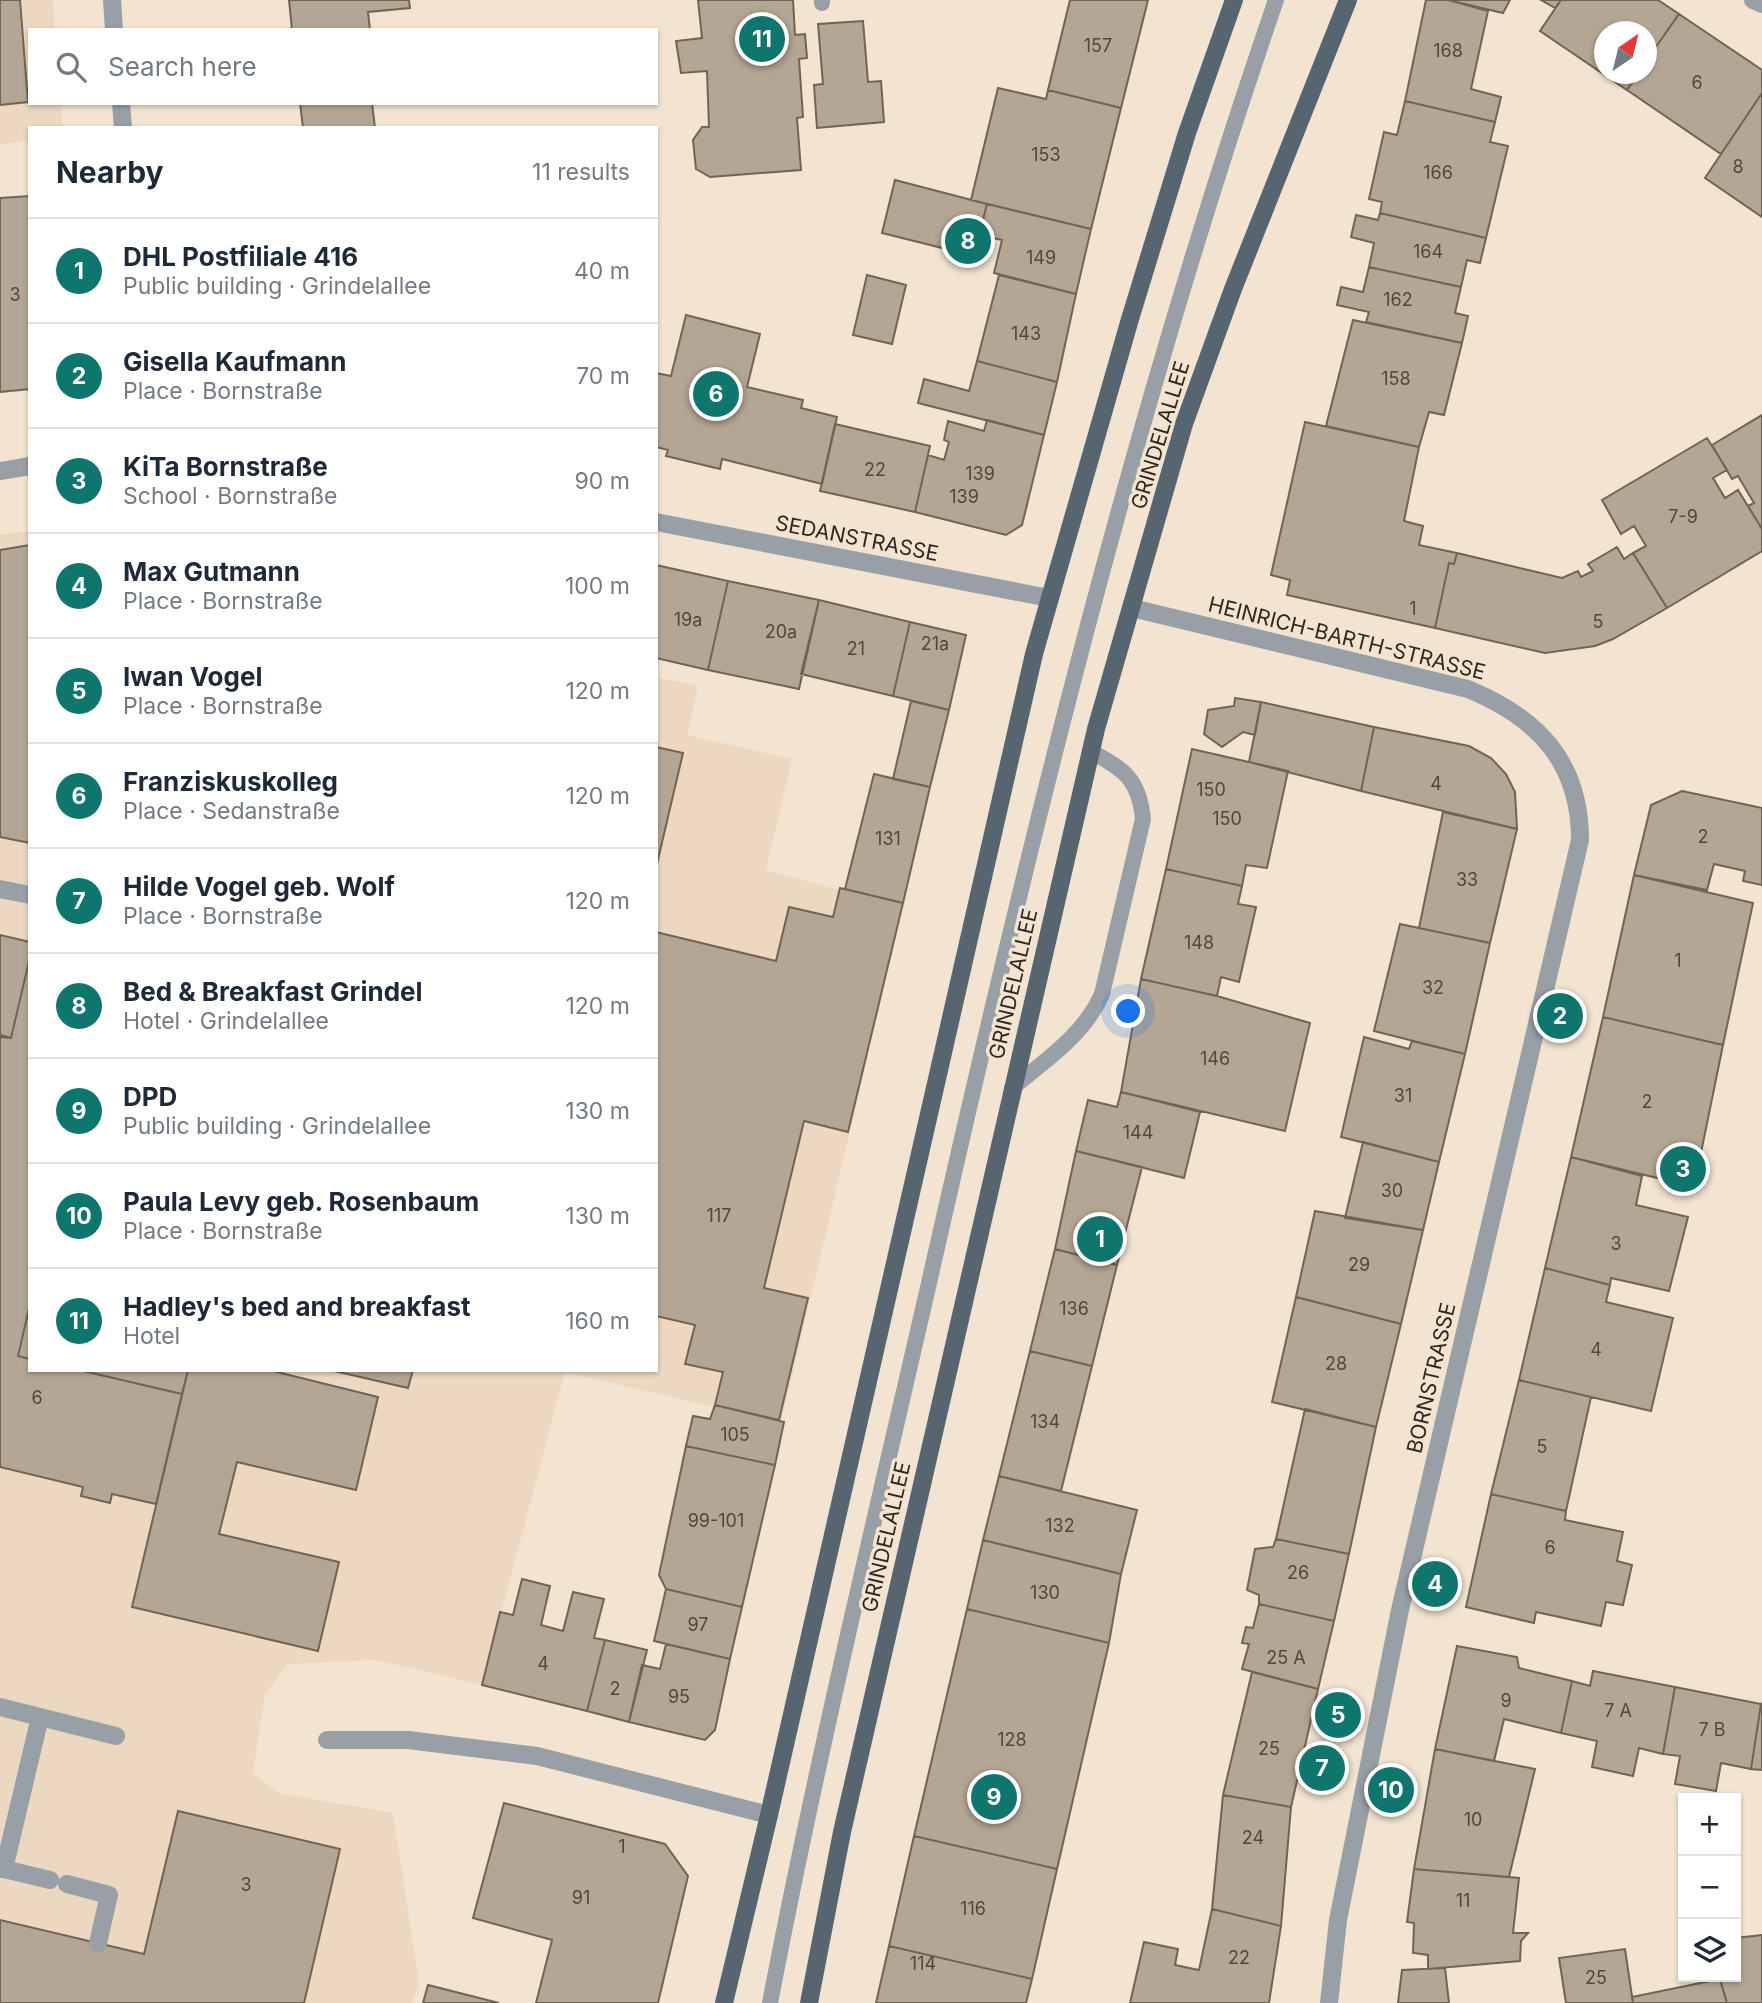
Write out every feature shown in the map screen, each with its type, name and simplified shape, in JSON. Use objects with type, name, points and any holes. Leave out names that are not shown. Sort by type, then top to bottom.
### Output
[{"type":"main road","points":[[724,2003],[996,812],[1049,598],[1187,133],[1234,0]]},
{"type":"main road","name":"GRINDELALLEE","points":[[809,2003],[842,1832],[1090,751],[1184,424],[1238,276],[1348,0]]},
{"type":"street","points":[[112,0],[114,28]]},
{"type":"street","points":[[1753,0],[1762,4]]},
{"type":"street","points":[[121,105],[123,126]]},
{"type":"street","points":[[0,471],[28,466]]},
{"type":"street","name":"SEDANSTRASSE","points":[[658,522],[1049,598]]},
{"type":"street","name":"HEINRICH-BARTH-STRASSE","points":[[1132,608],[1468,689],[1524,718],[1542,736],[1565,769]]},
{"type":"street","name":"BORNSTRASSE","points":[[1329,2003],[1338,1920],[1400,1610],[1580,840],[1580,813],[1565,769]]},
{"type":"street","points":[[0,888],[28,895]]},
{"type":"street","points":[[0,1707],[116,1736]]},
{"type":"street","points":[[40,1717],[2,1869],[109,1895],[98,1943]]},
{"type":"street","points":[[327,1740],[408,1740],[537,1756],[769,1815]]},
{"type":"lane","name":"GRINDELALLEE","points":[[769,2003],[806,1821],[981,1052],[1069,689],[1168,333],[1276,0]]},
{"type":"lane","points":[[1012,1088],[1083,1029],[1094,1013],[1102,994],[1143,819],[1140,795],[1131,779],[1115,765],[1090,751]]},
{"type":"shaded area","points":[[0,0],[53,0],[55,28],[28,28],[28,105],[61,105],[63,126],[28,126],[28,140],[0,145]]},
{"type":"shaded area","points":[[28,531],[28,1372],[565,1372],[482,1685],[376,1660],[288,1664],[265,1694],[253,1773],[279,1793],[393,1813],[419,1983],[412,2003],[0,2003],[0,535]]},
{"type":"shaded area","points":[[658,677],[698,686],[687,735],[792,759],[766,870],[903,907],[781,1423],[565,1372],[658,1372]]},
{"type":"building","points":[[0,0],[20,0],[28,102],[0,105]]},
{"type":"building","points":[[289,0],[409,0],[410,8],[368,12],[370,28],[292,28]]},
{"type":"building","points":[[698,0],[793,0],[795,35],[805,34],[807,58],[799,59],[803,117],[797,118],[801,170],[710,177],[696,169],[693,140],[702,127],[709,127],[707,71],[681,73],[676,41],[702,38]]},
{"type":"building","points":[[1070,0],[1148,0],[1121,108],[1048,90]]},
{"type":"building","points":[[1426,0],[1448,0],[1488,11],[1471,89],[1501,97],[1495,122],[1405,101]]},
{"type":"building","points":[[1448,0],[1510,0],[1503,13]]},
{"type":"building","points":[[1541,0],[1561,0],[1555,8]]},
{"type":"building","points":[[1561,0],[1658,0],[1679,14],[1657,45],[1657,21],[1594,21],[1594,68],[1540,31]]},
{"type":"building","points":[[1679,14],[1762,70],[1762,93],[1721,154],[1627,90],[1631,84],[1657,84],[1657,45]]},
{"type":"building","points":[[863,21],[868,82],[881,81],[884,122],[817,128],[814,85],[823,84],[818,24]]},
{"type":"building","points":[[1618,84],[1631,84],[1627,90]]},
{"type":"building","points":[[998,88],[1046,99],[1048,90],[1121,108],[1091,229],[971,200]]},
{"type":"building","points":[[1762,93],[1762,217],[1705,178]]},
{"type":"building","points":[[1405,101],[1495,122],[1490,142],[1508,146],[1486,238],[1380,213],[1382,202],[1369,199],[1384,132],[1397,135]]},
{"type":"building","points":[[300,105],[372,105],[375,126],[303,126]]},
{"type":"building","points":[[895,180],[987,204],[974,256],[882,233]]},
{"type":"building","points":[[28,196],[28,389],[0,392],[0,198]]},
{"type":"building","points":[[987,204],[1091,229],[1076,294],[994,273],[1002,240],[979,235]]},
{"type":"building","points":[[1380,213],[1486,238],[1480,263],[1467,260],[1461,287],[1369,267],[1374,243],[1351,237],[1356,215],[1378,220]]},
{"type":"building","points":[[1369,267],[1461,287],[1455,313],[1468,316],[1462,343],[1366,322],[1369,312],[1337,305],[1341,287],[1363,292]]},
{"type":"building","points":[[867,275],[906,285],[892,344],[853,335]]},
{"type":"building","points":[[999,275],[1076,294],[1057,382],[977,361]]},
{"type":"building","points":[[686,315],[760,334],[747,387],[803,400],[801,408],[837,417],[822,484],[722,459],[720,469],[666,456],[668,450],[658,448],[658,373],[671,376]]},
{"type":"building","points":[[1353,320],[1462,343],[1444,415],[1429,412],[1419,447],[1326,426]]},
{"type":"building","points":[[977,361],[1057,382],[1044,435],[918,403],[924,379],[969,391]]},
{"type":"building","points":[[1762,415],[1762,529],[1748,506],[1754,503],[1738,476],[1732,479],[1712,445]]},
{"type":"building","points":[[987,420],[1044,435],[1022,525],[1006,535],[915,512],[928,455],[944,460],[949,442],[944,440],[948,421],[984,431]]},
{"type":"building","points":[[1305,422],[1419,447],[1404,521],[1423,526],[1419,545],[1457,553],[1454,564],[1449,563],[1435,628],[1287,595],[1290,580],[1271,575]]},
{"type":"building","points":[[835,424],[930,446],[915,512],[820,491]]},
{"type":"building","points":[[1707,438],[1727,470],[1713,478],[1725,498],[1738,490],[1762,529],[1762,551],[1667,608],[1633,553],[1646,546],[1634,526],[1621,534],[1602,500]]},
{"type":"building","points":[[28,545],[28,843],[0,837],[0,550]]},
{"type":"building","points":[[1617,547],[1624,559],[1633,553],[1667,608],[1613,639],[1595,646],[1545,653],[1435,628],[1449,563],[1454,564],[1457,553],[1562,578],[1578,571],[1581,577],[1593,571],[1588,564]]},
{"type":"building","points":[[658,565],[728,581],[708,670],[658,658]]},
{"type":"building","points":[[728,581],[819,600],[799,689],[708,670]]},
{"type":"building","points":[[819,600],[910,622],[893,696],[801,674]]},
{"type":"building","points":[[910,622],[966,635],[949,710],[893,696]]},
{"type":"building","points":[[1235,698],[1261,702],[1255,735],[1243,732],[1222,747],[1204,734],[1208,710],[1234,706]]},
{"type":"building","points":[[911,701],[949,710],[930,787],[893,779]]},
{"type":"building","points":[[1261,702],[1374,727],[1361,791],[1249,762]]},
{"type":"building","points":[[1374,727],[1469,746],[1491,758],[1506,774],[1515,792],[1517,829],[1361,791]]},
{"type":"building","points":[[658,747],[683,753],[658,859]]},
{"type":"building","points":[[1192,749],[1288,771],[1267,868],[1246,865],[1242,886],[1166,869]]},
{"type":"building","points":[[874,774],[930,787],[903,903],[845,889]]},
{"type":"building","points":[[1682,791],[1762,808],[1762,885],[1743,881],[1745,871],[1714,864],[1707,890],[1634,875],[1651,805]]},
{"type":"building","points":[[1443,812],[1517,829],[1490,943],[1419,928]]},
{"type":"building","points":[[1166,869],[1242,886],[1238,904],[1256,907],[1239,982],[1221,977],[1217,996],[1141,979]]},
{"type":"building","points":[[1634,875],[1753,903],[1723,1045],[1603,1017]]},
{"type":"building","points":[[840,888],[903,903],[848,1132],[804,1121],[764,1288],[808,1298],[779,1420],[715,1405],[723,1372],[685,1364],[695,1325],[658,1316],[658,932],[776,961],[789,907],[833,917]]},
{"type":"building","points":[[1400,924],[1490,943],[1465,1054],[1374,1031]]},
{"type":"building","points":[[0,935],[28,942],[28,966],[11,1038],[0,1035]]},
{"type":"building","points":[[28,966],[28,1313],[18,1356],[28,1358],[28,1372],[88,1372],[182,1394],[156,1504],[112,1494],[110,1503],[81,1496],[83,1487],[0,1467],[0,1037],[11,1038]]},
{"type":"building","points":[[1141,979],[1217,996],[1310,1023],[1285,1131],[1121,1092]]},
{"type":"building","points":[[1603,1017],[1723,1045],[1694,1187],[1571,1157]]},
{"type":"building","points":[[1364,1037],[1409,1049],[1412,1041],[1465,1054],[1439,1162],[1341,1137]]},
{"type":"building","points":[[1121,1092],[1200,1112],[1184,1178],[1076,1151],[1088,1100],[1117,1107]]},
{"type":"building","points":[[1363,1142],[1439,1162],[1423,1230],[1345,1218]]},
{"type":"building","points":[[1076,1151],[1142,1167],[1117,1265],[1055,1249]]},
{"type":"building","points":[[1571,1157],[1642,1176],[1636,1205],[1688,1217],[1669,1291],[1611,1278],[1610,1285],[1545,1268]]},
{"type":"building","points":[[1315,1211],[1423,1230],[1401,1324],[1296,1297]]},
{"type":"building","points":[[1055,1249],[1117,1265],[1092,1366],[1030,1351]]},
{"type":"building","points":[[1545,1268],[1610,1285],[1606,1302],[1673,1318],[1651,1411],[1519,1380]]},
{"type":"building","points":[[1296,1297],[1401,1324],[1376,1427],[1272,1402]]},
{"type":"building","points":[[28,1313],[28,1358],[18,1356]]},
{"type":"building","points":[[1030,1351],[1092,1366],[1061,1491],[999,1476]]},
{"type":"building","points":[[88,1372],[188,1372],[182,1394]]},
{"type":"building","points":[[188,1372],[277,1372],[378,1397],[356,1490],[237,1462],[219,1534],[339,1562],[318,1651],[132,1607]]},
{"type":"building","points":[[339,1372],[412,1372],[408,1388]]},
{"type":"building","points":[[1519,1380],[1591,1397],[1566,1511],[1491,1494]]},
{"type":"building","points":[[715,1405],[784,1422],[775,1465],[686,1446],[693,1416],[710,1419]]},
{"type":"building","points":[[1305,1409],[1376,1427],[1349,1554],[1276,1539]]},
{"type":"building","points":[[686,1446],[775,1465],[742,1607],[666,1589],[659,1575]]},
{"type":"building","points":[[999,1476],[1137,1510],[1121,1574],[983,1540]]},
{"type":"building","points":[[1491,1494],[1566,1511],[1565,1520],[1623,1532],[1617,1561],[1632,1565],[1623,1605],[1606,1602],[1601,1626],[1536,1612],[1534,1623],[1466,1607]]},
{"type":"building","points":[[1276,1539],[1349,1554],[1334,1621],[1259,1604],[1259,1595],[1247,1590],[1255,1549],[1273,1547]]},
{"type":"building","points":[[983,1540],[1121,1574],[1109,1643],[967,1609]]},
{"type":"building","points":[[522,1579],[550,1586],[541,1625],[563,1631],[573,1592],[604,1599],[594,1638],[605,1640],[587,1711],[482,1685],[500,1612],[513,1615]]},
{"type":"building","points":[[666,1589],[742,1607],[730,1659],[654,1641]]},
{"type":"building","points":[[1259,1604],[1334,1621],[1318,1689],[1242,1669],[1249,1644],[1242,1643],[1246,1627],[1253,1628]]},
{"type":"building","points":[[967,1609],[1109,1643],[1057,1869],[914,1836]]},
{"type":"building","points":[[605,1640],[647,1650],[629,1722],[587,1711]]},
{"type":"building","points":[[666,1644],[730,1659],[715,1730],[705,1740],[629,1722],[642,1665],[660,1669]]},
{"type":"building","points":[[1457,1646],[1517,1657],[1519,1668],[1572,1681],[1561,1733],[1504,1719],[1494,1761],[1435,1749]]},
{"type":"building","points":[[1593,1671],[1675,1687],[1663,1754],[1639,1748],[1633,1776],[1592,1767],[1597,1741],[1561,1733],[1572,1681],[1590,1686]]},
{"type":"building","points":[[1252,1672],[1318,1689],[1291,1807],[1223,1795]]},
{"type":"building","points":[[1675,1687],[1761,1704],[1751,1769],[1721,1763],[1716,1791],[1675,1784],[1680,1756],[1663,1754]]},
{"type":"building","points":[[1762,1705],[1762,1770],[1751,1769]]},
{"type":"building","points":[[1435,1749],[1535,1769],[1509,1877],[1414,1869]]},
{"type":"building","points":[[1223,1795],[1291,1807],[1281,1926],[1212,1909]]},
{"type":"building","points":[[504,1803],[665,1844],[688,1876],[658,2003],[536,2003],[552,1940],[473,1918]]},
{"type":"building","points":[[178,1811],[340,1849],[304,2003],[0,2003],[0,1920],[144,1954]]},
{"type":"building","points":[[914,1836],[1057,1869],[1032,1979],[889,1946]]},
{"type":"building","points":[[1414,1869],[1519,1878],[1513,1933],[1528,1933],[1521,1941],[1520,1961],[1428,1969],[1428,1955],[1413,1953],[1414,1923],[1407,1922]]},
{"type":"building","points":[[1212,1909],[1281,1926],[1269,2003],[1130,2003],[1144,1942],[1178,1949],[1175,1965],[1199,1970]]},
{"type":"building","points":[[1762,1935],[1762,2003],[1727,2003],[1721,1982],[1741,1982],[1741,1937]]},
{"type":"building","points":[[889,1946],[1032,1979],[1026,2003],[876,2003]]},
{"type":"building","points":[[1625,1949],[1633,2003],[1566,2003],[1559,1958]]},
{"type":"building","points":[[1445,1968],[1449,2003],[1398,2003],[1402,1970]]},
{"type":"building","points":[[1705,1982],[1721,1982],[1727,2003],[1633,2003],[1632,1997]]},
{"type":"building","points":[[428,1985],[499,2003],[423,2003]]},
{"type":"place","name":"Hadley's bed and breakfast","points":[[762,39]]},
{"type":"place","name":"Bed & Breakfast Grindel","points":[[968,241]]},
{"type":"place","name":"Franziskuskolleg","points":[[716,394]]},
{"type":"place","name":"Gisella Kaufmann","points":[[1560,1016]]},
{"type":"place","name":"KiTa Bornstraße","points":[[1683,1169]]},
{"type":"place","name":"DHL Postfiliale 416","points":[[1100,1239]]},
{"type":"place","name":"Max Gutmann","points":[[1435,1584]]},
{"type":"place","name":"Iwan Vogel","points":[[1338,1715]]},
{"type":"place","name":"Hilde Vogel geb. Wolf","points":[[1322,1768]]},
{"type":"place","name":"Paula Levy geb. Rosenbaum","points":[[1391,1790]]},
{"type":"place","name":"DPD","points":[[994,1797]]}]
